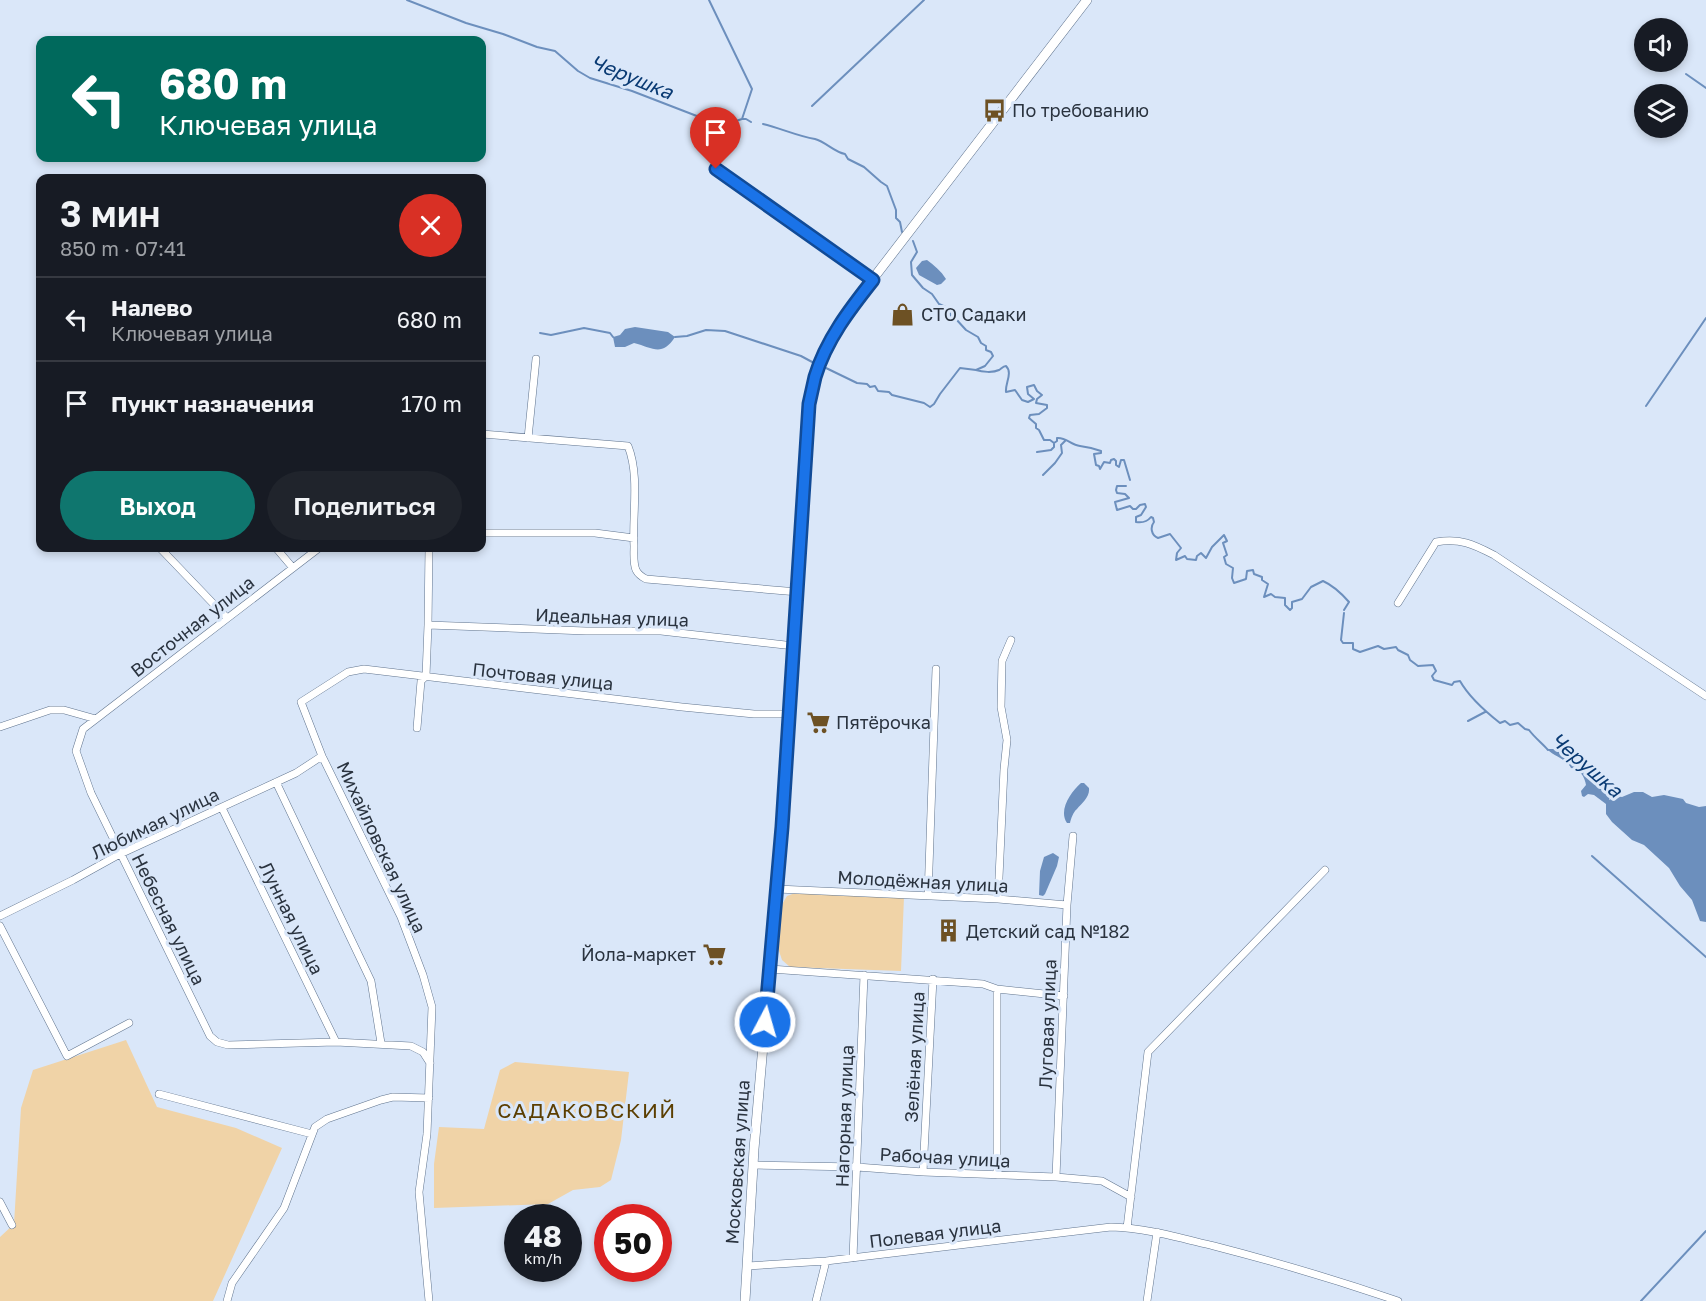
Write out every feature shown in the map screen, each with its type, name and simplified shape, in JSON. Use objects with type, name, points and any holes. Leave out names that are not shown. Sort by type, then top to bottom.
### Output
[{"type":"main road","name":"Московская улица","points":[[745,1301],[753,1165],[795,646],[809,404],[816,375],[829,343],[849,310],[1087,0]]},
{"type":"street","points":[[716,169],[873,280]]},
{"type":"street","points":[[528,438],[536,359]]},
{"type":"street","points":[[486,434],[628,446],[635,488],[635,568],[646,579],[798,592]]},
{"type":"street","points":[[486,533],[595,533],[634,538]]},
{"type":"street","points":[[1398,603],[1436,542],[1449,540],[1470,543],[1494,555],[1706,696]]},
{"type":"street","points":[[164,552],[227,618]]},
{"type":"street","points":[[279,552],[293,568]]},
{"type":"street","name":"Восточная улица","points":[[83,729],[315,552]]},
{"type":"street","points":[[417,728],[421,681],[426,676],[429,552]]},
{"type":"street","name":"Идеальная улица","points":[[428,625],[586,631],[661,631],[795,646]]},
{"type":"street","points":[[998,900],[1004,769],[1008,740],[1001,707],[1001,672],[1002,661],[1011,640]]},
{"type":"street","name":"Почтовая улица","points":[[301,702],[348,672],[364,669],[682,707],[754,714],[790,714]]},
{"type":"street","points":[[928,896],[936,669]]},
{"type":"street","name":"Михайловская улица","points":[[301,702],[322,756],[401,917],[423,975],[432,1007],[429,1098],[419,1192],[429,1301]]},
{"type":"street","points":[[0,727],[50,710],[64,710],[96,719]]},
{"type":"street","name":"Небесная улица","points":[[83,729],[76,751],[91,794],[210,1035],[217,1042],[228,1045],[336,1042]]},
{"type":"street","name":"Любимая улица","points":[[0,916],[120,854],[296,773],[322,756]]},
{"type":"street","points":[[276,782],[371,981],[381,1043]]},
{"type":"street","name":"Лунная улица","points":[[222,808],[336,1042]]},
{"type":"street","name":"Луговая улица","points":[[1056,1177],[1072,836]]},
{"type":"street","points":[[1127,1228],[1148,1052],[1325,870]]},
{"type":"street","name":"Молодёжная улица","points":[[777,889],[1067,905]]},
{"type":"street","points":[[0,926],[67,1056],[129,1023]]},
{"type":"street","points":[[770,969],[933,979],[1064,996]]},
{"type":"street","name":"Нагорная улица","points":[[853,1258],[864,975]]},
{"type":"street","name":"Зелёная улица","points":[[923,1172],[933,979]]},
{"type":"street","points":[[997,989],[997,1175]]},
{"type":"street","points":[[336,1042],[411,1046],[423,1052],[431,1063]]},
{"type":"street","points":[[159,1094],[312,1134]]},
{"type":"street","points":[[227,1301],[232,1283],[284,1208],[315,1127],[327,1119],[381,1100],[393,1097],[429,1098]]},
{"type":"street","name":"Рабочая улица","points":[[753,1165],[857,1167],[1102,1180],[1131,1197]]},
{"type":"street","points":[[0,1202],[12,1225]]},
{"type":"street","name":"Полевая улица","points":[[747,1266],[826,1261],[1111,1227],[1157,1232],[1248,1255],[1398,1301]]},
{"type":"street","points":[[1147,1301],[1157,1232]]},
{"type":"street","points":[[816,1301],[826,1261]]},
{"type":"shaded area","points":[[795,893],[904,897],[901,971],[790,967],[782,960],[778,948],[781,906],[787,896]]},
{"type":"shaded area","points":[[126,1040],[157,1107],[236,1128],[282,1148],[213,1301],[0,1301],[0,1237],[14,1224],[21,1108],[33,1070]]},
{"type":"shaded area","points":[[515,1062],[629,1072],[621,1140],[611,1180],[600,1187],[573,1190],[548,1204],[434,1208],[434,1164],[439,1127],[484,1129],[500,1070]]},
{"type":"water","points":[[927,260],[946,279],[941,284],[937,285],[919,275],[916,268],[922,261]]},
{"type":"water","points":[[635,327],[668,332],[675,337],[661,349],[652,349],[634,343],[625,347],[615,347],[613,337],[620,335],[625,329]]},
{"type":"water","points":[[1568,745],[1574,765],[1580,765],[1582,761],[1586,764],[1584,770],[1593,782],[1611,792],[1609,800],[1634,792],[1643,792],[1652,797],[1664,795],[1683,799],[1686,803],[1699,807],[1706,806],[1706,922],[1700,921],[1692,900],[1669,868],[1644,845],[1632,840],[1612,822],[1606,814],[1606,804],[1594,795],[1582,796],[1581,791],[1586,785],[1581,774],[1547,749],[1561,749]]},
{"type":"water","points":[[1081,783],[1089,788],[1088,794],[1074,812],[1070,823],[1067,823],[1065,807],[1073,791]]},
{"type":"water","points":[[1053,853],[1059,857],[1057,866],[1045,894],[1039,895],[1040,871],[1044,857]]},
{"type":"waterway","name":"Черушка","points":[[407,0],[466,23],[555,51],[590,78],[632,91],[702,118],[719,123],[730,123],[742,119],[751,122]]},
{"type":"waterway","points":[[709,0],[752,89],[742,119]]},
{"type":"waterway","points":[[812,106],[924,0]]},
{"type":"waterway","points":[[1686,74],[1706,88]]},
{"type":"waterway","name":"Черушка","points":[[763,124],[819,140],[864,167],[887,186],[902,232]]},
{"type":"waterway","name":"Черушка","points":[[913,241],[917,252],[911,262],[912,275],[939,304],[950,309],[951,317],[978,337],[993,356],[985,366],[976,370],[994,372],[1006,366],[1009,372],[1006,392],[1015,390],[1022,400],[1028,402],[1034,399],[1028,394],[1027,387],[1034,385],[1042,395],[1036,403],[1047,405],[1047,408],[1039,414],[1030,415],[1029,418],[1036,424],[1044,440],[1054,443],[1057,438],[1060,438],[1101,451],[1101,453],[1094,454],[1096,465],[1100,469],[1104,462],[1110,463],[1114,459],[1119,467],[1121,460],[1124,460],[1130,480]]},
{"type":"waterway","points":[[1646,406],[1706,318]]},
{"type":"waterway","points":[[540,333],[551,335],[584,328],[610,333],[613,337]]},
{"type":"waterway","points":[[675,337],[706,330],[725,331],[801,356],[814,363]]},
{"type":"waterway","points":[[826,368],[857,383],[867,384],[870,387],[875,386],[878,391],[889,392],[930,407],[960,368],[976,370]]},
{"type":"waterway","points":[[1043,475],[1062,453],[1061,445],[1066,440]]},
{"type":"waterway","points":[[1037,452],[1051,450],[1054,443]]},
{"type":"waterway","name":"Черушка","points":[[1126,486],[1117,486],[1117,493],[1125,494],[1129,498],[1115,502],[1117,510],[1130,506],[1136,509],[1145,504],[1146,507],[1141,515],[1136,517],[1136,522],[1144,522],[1151,517],[1154,522],[1152,531],[1156,537],[1170,534],[1181,548],[1176,560],[1185,556],[1187,559],[1196,560],[1201,553],[1206,558],[1212,547],[1224,535],[1227,541],[1223,543],[1227,555],[1224,557],[1226,564],[1233,568],[1234,583],[1246,579],[1247,571],[1253,570],[1254,574],[1262,577],[1262,580],[1268,584],[1264,597],[1271,594],[1285,598],[1285,605],[1290,610],[1292,602],[1302,599],[1311,587],[1323,581],[1349,602],[1344,610]]},
{"type":"waterway","name":"Черушка","points":[[1344,613],[1341,640],[1343,643],[1353,643],[1353,649],[1360,652],[1378,646],[1384,649],[1396,647],[1418,666],[1433,665],[1436,671],[1432,676],[1434,680],[1452,685],[1460,681],[1473,698],[1500,723],[1505,721],[1510,725],[1518,723],[1529,730],[1548,750]]},
{"type":"waterway","points":[[1468,721],[1485,712]]},
{"type":"waterway","points":[[1592,856],[1706,957]]},
{"type":"waterway","points":[[1641,1301],[1706,1231]]},
{"type":"place","name":"По требованию","points":[[994,110]]},
{"type":"place","name":"СТО Садаки","points":[[903,314]]},
{"type":"place","name":"Пятёрочка","points":[[818,722]]},
{"type":"place","name":"Детский сад №182","points":[[948,931]]},
{"type":"place","name":"Йола-маркет","points":[[714,954]]},
{"type":"district","name":"САДАКОВСКИЙ","points":[[587,1110]]},
{"type":"route","points":[[716,169],[873,280],[849,310],[829,343],[816,375],[809,404],[782,827],[765,1022]]}]
